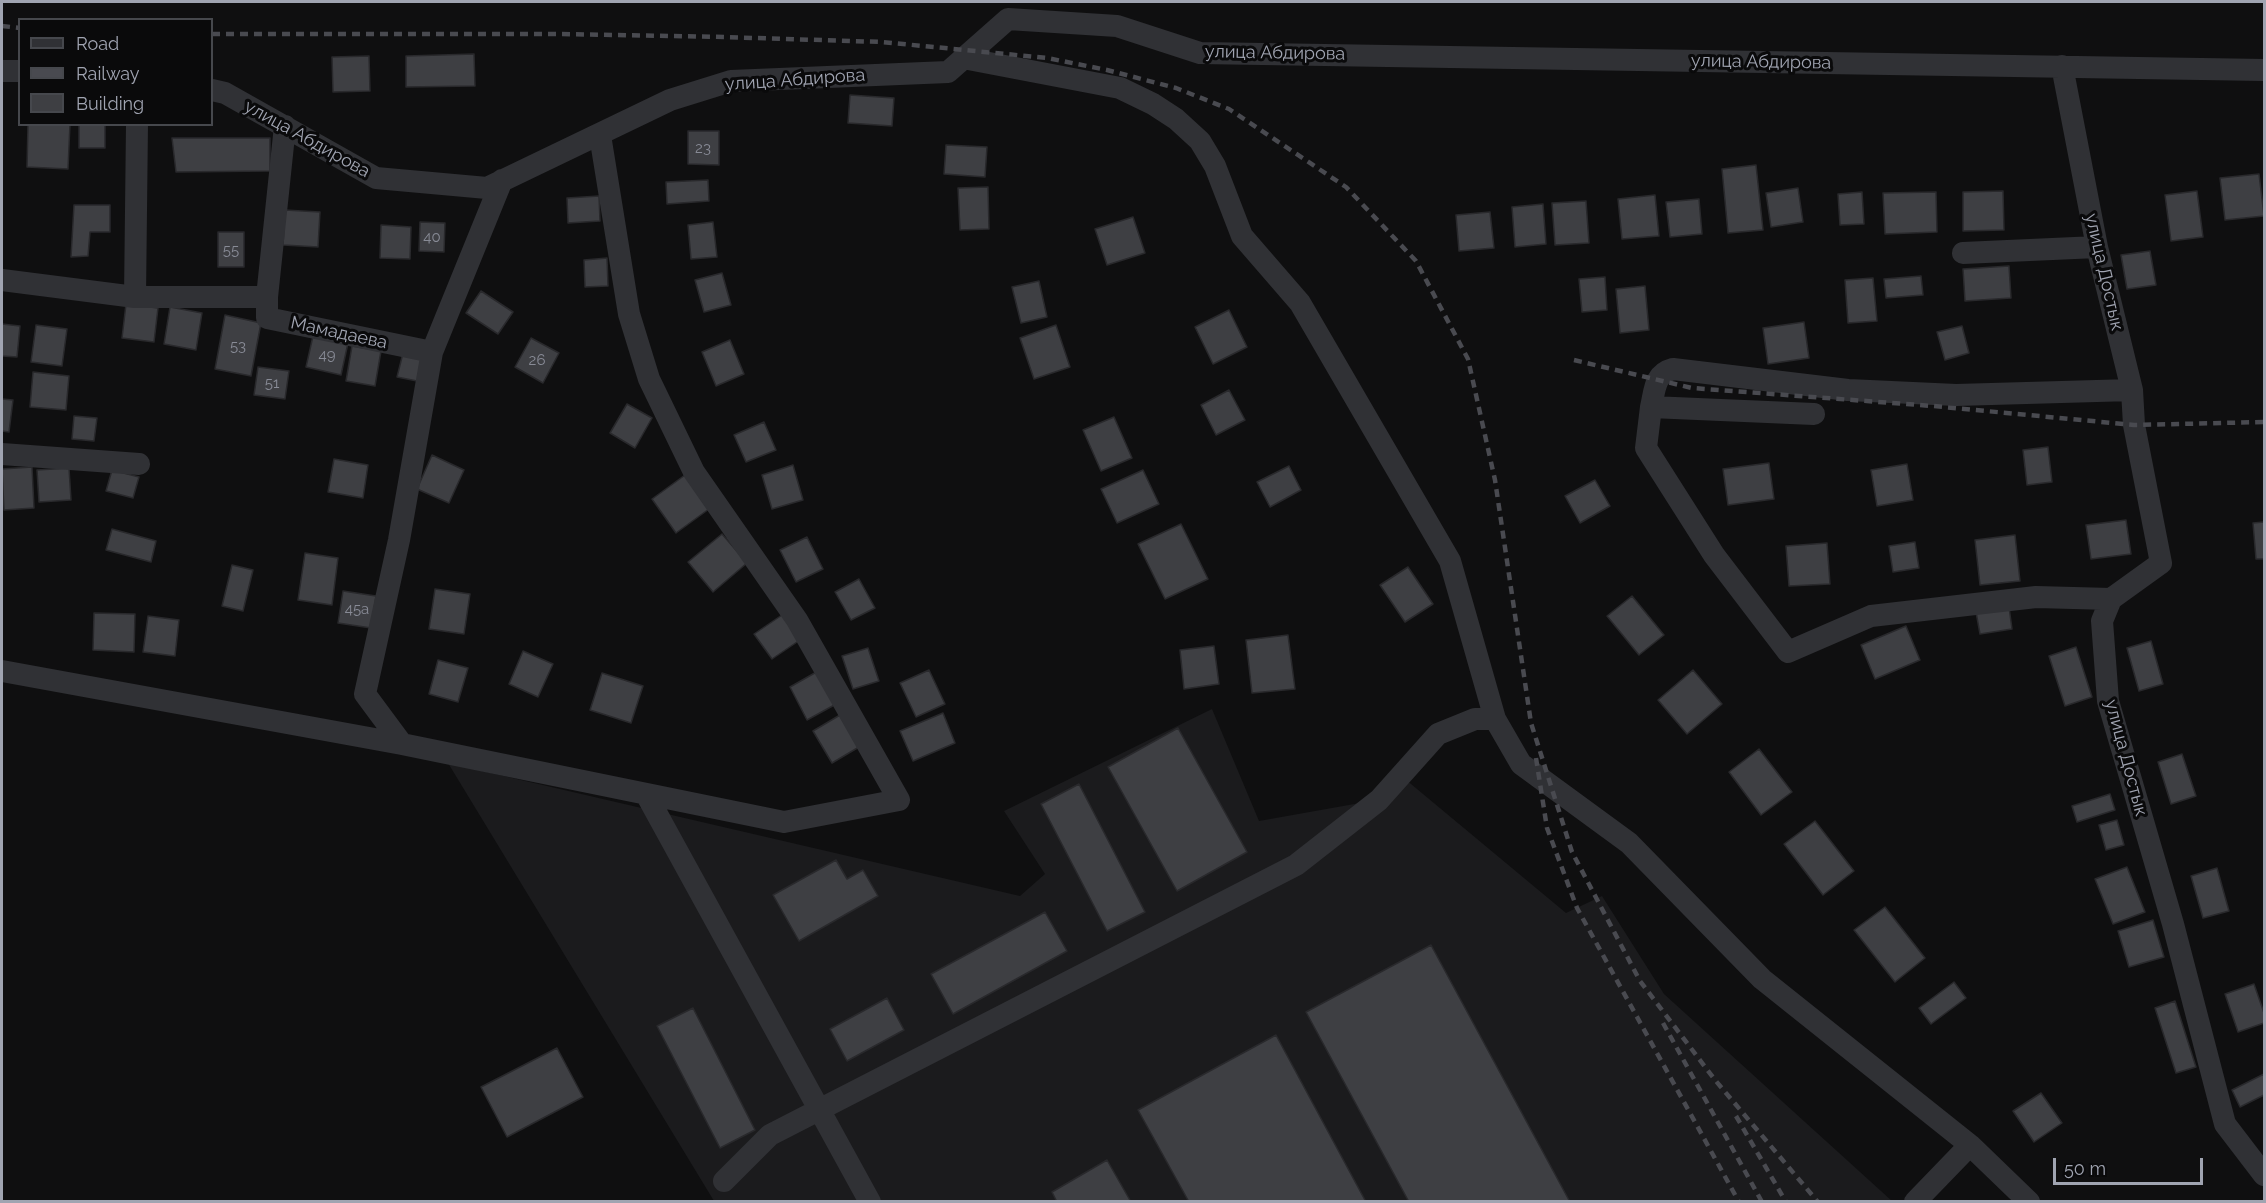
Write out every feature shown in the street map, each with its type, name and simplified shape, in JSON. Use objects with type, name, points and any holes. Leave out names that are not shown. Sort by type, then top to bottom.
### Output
[{"type":"street","name":"улица Абдирова","points":[[213,90],[225,93],[376,178],[487,188],[670,100],[731,81],[948,72],[1008,19],[1117,26],[1200,53],[2265,70]]},
{"type":"street","points":[[963,58],[1120,88],[1153,104],[1176,119],[1200,141],[1215,166],[1242,236],[1300,303],[1450,561],[1495,718],[1521,764],[1629,843],[1762,979],[1970,1145],[2029,1202]]},
{"type":"street","name":"улица Достык","points":[[2062,66],[2097,247],[2132,390],[2134,425],[2161,563],[2110,599],[2102,621],[2108,701],[2173,924],[2225,1124],[2265,1175]]},
{"type":"street","points":[[2,71],[18,71]]},
{"type":"street","points":[[135,297],[137,126]]},
{"type":"street","name":"Мамадаева","points":[[285,126],[267,297],[267,318],[432,352]]},
{"type":"street","points":[[2,671],[402,744],[784,822],[899,800],[797,620],[694,472],[649,379],[628,314],[600,135]]},
{"type":"street","points":[[402,744],[365,694],[399,540],[432,352],[502,180]]},
{"type":"street","points":[[1963,253],[2097,247]]},
{"type":"street","points":[[2,280],[135,297],[267,297]]},
{"type":"street","points":[[2110,599],[2036,597],[1871,616],[1788,652],[1714,555],[1646,448],[1657,380],[1664,372],[1673,369],[1848,390],[1956,395],[2132,390]]},
{"type":"street","points":[[1651,407],[1814,414]]},
{"type":"street","points":[[2,453],[139,464]]},
{"type":"street","points":[[724,1181],[770,1135],[1296,866],[1379,800],[1438,734],[1475,719],[1495,718]]},
{"type":"street","points":[[646,794],[870,1202]]},
{"type":"street","points":[[1915,1202],[1970,1145]]},
{"type":"shaded area","points":[[1212,709],[1259,821],[1360,803],[1399,774],[1566,913],[1602,896],[1664,994],[1892,1201],[714,1201],[448,763],[1020,896],[1045,874],[1004,811]]},
{"type":"building","points":[[474,54],[475,86],[406,87],[406,56]]},
{"type":"building","points":[[369,56],[370,91],[333,92],[332,57]]},
{"type":"building","points":[[850,95],[894,98],[892,126],[848,123]]},
{"type":"building","points":[[28,126],[70,126],[68,169],[27,167]]},
{"type":"building","points":[[79,126],[105,126],[105,148],[79,148]]},
{"type":"building","points":[[688,131],[719,131],[719,165],[688,164]]},
{"type":"building","points":[[172,138],[270,138],[270,171],[176,172]]},
{"type":"building","points":[[946,145],[987,147],[985,177],[944,174]]},
{"type":"building","points":[[1756,165],[1763,230],[1728,233],[1722,169]]},
{"type":"building","points":[[2259,174],[2264,216],[2225,220],[2220,178]]},
{"type":"building","points":[[708,180],[709,201],[667,204],[666,182]]},
{"type":"building","points":[[988,187],[989,229],[960,230],[958,188]]},
{"type":"building","points":[[1798,188],[1803,222],[1771,227],[1766,193]]},
{"type":"building","points":[[2003,191],[2004,230],[1963,231],[1963,192]]},
{"type":"building","points":[[2197,191],[2203,237],[2171,241],[2165,195]]},
{"type":"building","points":[[1862,192],[1864,224],[1840,225],[1838,194]]},
{"type":"building","points":[[1936,192],[1937,232],[1885,234],[1883,193]]},
{"type":"building","points":[[1655,195],[1659,236],[1622,239],[1618,199]]},
{"type":"building","points":[[599,196],[600,221],[568,223],[567,198]]},
{"type":"building","points":[[1699,199],[1702,234],[1670,237],[1666,202]]},
{"type":"building","points":[[1586,201],[1589,243],[1555,245],[1552,203]]},
{"type":"building","points":[[1543,204],[1546,244],[1515,247],[1512,207]]},
{"type":"building","points":[[74,205],[110,205],[110,232],[90,232],[88,256],[71,257]]},
{"type":"building","points":[[285,210],[320,212],[318,247],[283,245]]},
{"type":"building","points":[[1490,212],[1494,248],[1459,251],[1456,215]]},
{"type":"building","points":[[1133,217],[1145,253],[1107,265],[1095,229]]},
{"type":"building","points":[[420,222],[445,223],[444,252],[419,251]]},
{"type":"building","points":[[713,222],[717,257],[691,259],[688,225]]},
{"type":"building","points":[[381,225],[411,227],[410,259],[380,258]]},
{"type":"building","points":[[218,232],[244,232],[244,267],[218,267]]},
{"type":"building","points":[[2150,251],[2156,285],[2127,289],[2121,255]]},
{"type":"building","points":[[607,258],[608,286],[585,287],[584,260]]},
{"type":"building","points":[[2009,266],[2011,298],[1965,301],[1963,269]]},
{"type":"building","points":[[722,273],[731,305],[704,312],[695,280]]},
{"type":"building","points":[[1921,276],[1923,295],[1886,298],[1884,279]]},
{"type":"building","points":[[1605,277],[1607,310],[1582,312],[1579,279]]},
{"type":"building","points":[[1873,278],[1877,321],[1848,323],[1845,280]]},
{"type":"building","points":[[1039,281],[1047,317],[1021,323],[1012,287]]},
{"type":"building","points":[[1645,286],[1649,330],[1620,333],[1616,289]]},
{"type":"building","points":[[481,291],[513,312],[498,334],[466,313]]},
{"type":"building","points":[[126,304],[158,308],[154,342],[122,338]]},
{"type":"building","points":[[170,307],[202,313],[196,350],[164,344]]},
{"type":"building","points":[[1229,310],[1247,347],[1213,364],[1195,327]]},
{"type":"building","points":[[225,315],[261,323],[251,376],[215,369]]},
{"type":"building","points":[[1804,322],[1809,358],[1768,364],[1763,328]]},
{"type":"building","points":[[2,324],[20,326],[17,357],[2,356]]},
{"type":"building","points":[[36,325],[67,329],[62,366],[31,362]]},
{"type":"building","points":[[1056,325],[1070,367],[1034,379],[1020,338]]},
{"type":"building","points":[[1962,326],[1969,353],[1945,360],[1937,332]]},
{"type":"building","points":[[313,336],[348,343],[341,375],[306,367]]},
{"type":"building","points":[[531,338],[559,353],[543,383],[515,367]]},
{"type":"building","points":[[730,340],[744,374],[716,386],[702,352]]},
{"type":"building","points":[[352,346],[381,351],[375,386],[346,381]]},
{"type":"building","points":[[404,349],[428,355],[422,382],[397,377]]},
{"type":"building","points":[[258,367],[289,371],[285,399],[254,395]]},
{"type":"building","points":[[33,372],[69,376],[66,410],[30,407]]},
{"type":"building","points":[[1229,390],[1245,420],[1216,435],[1201,405]]},
{"type":"building","points":[[2,399],[13,400],[9,432],[2,431]]},
{"type":"building","points":[[627,404],[652,418],[635,448],[610,433]]},
{"type":"building","points":[[74,416],[97,418],[94,441],[72,439]]},
{"type":"building","points":[[1114,417],[1132,458],[1101,471],[1083,430]]},
{"type":"building","points":[[764,422],[776,450],[746,462],[734,435]]},
{"type":"building","points":[[2048,447],[2052,482],[2027,485],[2023,450]]},
{"type":"building","points":[[432,455],[464,470],[449,503],[417,489]]},
{"type":"building","points":[[334,459],[368,465],[363,498],[328,492]]},
{"type":"building","points":[[1769,463],[1774,499],[1728,505],[1723,469]]},
{"type":"building","points":[[1907,464],[1913,500],[1877,506],[1871,470]]},
{"type":"building","points":[[793,465],[803,500],[772,509],[762,475]]},
{"type":"building","points":[[1289,466],[1301,490],[1270,507],[1257,482]]},
{"type":"building","points":[[32,467],[34,508],[4,510],[2,469]]},
{"type":"building","points":[[69,468],[71,500],[39,502],[37,470]]},
{"type":"building","points":[[112,470],[139,477],[133,498],[106,491]]},
{"type":"building","points":[[1143,470],[1159,504],[1117,523],[1101,489]]},
{"type":"building","points":[[685,475],[709,509],[676,533],[652,499]]},
{"type":"building","points":[[1595,480],[1610,506],[1580,523],[1565,496]]},
{"type":"building","points":[[2126,520],[2131,554],[2091,559],[2086,525]]},
{"type":"building","points":[[2264,522],[2264,559],[2256,559],[2253,523]]},
{"type":"building","points":[[1181,524],[1208,579],[1165,599],[1138,544]]},
{"type":"building","points":[[112,529],[156,541],[151,562],[106,550]]},
{"type":"building","points":[[722,534],[747,563],[713,592],[688,562]]},
{"type":"building","points":[[2015,535],[2020,581],[1980,585],[1975,540]]},
{"type":"building","points":[[807,537],[823,569],[796,582],[780,550]]},
{"type":"building","points":[[1915,542],[1919,568],[1893,572],[1889,546]]},
{"type":"building","points":[[1827,543],[1830,584],[1789,586],[1786,546]]},
{"type":"building","points":[[305,553],[338,558],[332,605],[298,600]]},
{"type":"building","points":[[232,565],[253,570],[243,611],[222,606]]},
{"type":"building","points":[[1408,567],[1433,604],[1405,622],[1380,585]]},
{"type":"building","points":[[859,579],[875,608],[851,620],[835,592]]},
{"type":"building","points":[[435,589],[470,594],[464,634],[429,629]]},
{"type":"building","points":[[343,591],[376,596],[371,628],[338,623]]},
{"type":"building","points":[[1632,596],[1664,635],[1639,655],[1607,616]]},
{"type":"building","points":[[2009,607],[2012,629],[1980,634],[1976,612]]},
{"type":"building","points":[[94,613],[135,614],[134,652],[93,650]]},
{"type":"building","points":[[782,615],[800,640],[772,659],[754,634]]},
{"type":"building","points":[[148,616],[179,620],[175,656],[143,652]]},
{"type":"building","points":[[1906,626],[1920,660],[1875,679],[1861,645]]},
{"type":"building","points":[[1288,635],[1295,689],[1252,693],[1246,640]]},
{"type":"building","points":[[2151,641],[2163,684],[2139,691],[2127,648]]},
{"type":"building","points":[[1214,646],[1219,684],[1184,689],[1180,650]]},
{"type":"building","points":[[2076,647],[2092,697],[2065,706],[2049,656]]},
{"type":"building","points":[[868,648],[879,681],[853,689],[842,656]]},
{"type":"building","points":[[523,651],[553,664],[538,697],[509,684]]},
{"type":"building","points":[[438,660],[468,668],[458,702],[429,694]]},
{"type":"building","points":[[820,670],[838,703],[807,720],[790,687]]},
{"type":"building","points":[[929,670],[945,704],[916,717],[900,683]]},
{"type":"building","points":[[1693,670],[1722,704],[1687,734],[1658,700]]},
{"type":"building","points":[[602,673],[643,686],[631,723],[590,710]]},
{"type":"building","points":[[943,713],[955,743],[913,761],[900,731]]},
{"type":"building","points":[[840,715],[859,747],[832,763],[813,731]]},
{"type":"building","points":[[1178,728],[1247,852],[1177,891],[1108,767]]},
{"type":"building","points":[[1759,749],[1792,792],[1761,815],[1729,772]]},
{"type":"building","points":[[2182,754],[2196,796],[2171,804],[2158,762]]},
{"type":"building","points":[[1079,784],[1145,912],[1107,931],[1041,804]]},
{"type":"building","points":[[2110,794],[2115,810],[2077,822],[2072,806]]},
{"type":"building","points":[[2117,820],[2124,845],[2106,850],[2099,825]]},
{"type":"building","points":[[1815,821],[1854,871],[1823,895],[1784,844]]},
{"type":"building","points":[[836,860],[847,879],[863,870],[878,896],[799,941],[773,895]]},
{"type":"building","points":[[2127,867],[2145,912],[2113,924],[2095,879]]},
{"type":"building","points":[[2217,868],[2229,911],[2203,918],[2191,876]]},
{"type":"building","points":[[1885,907],[1925,958],[1895,982],[1854,930]]},
{"type":"building","points":[[1045,912],[1067,951],[953,1014],[931,974]]},
{"type":"building","points":[[2153,920],[2164,957],[2129,967],[2118,931]]},
{"type":"building","points":[[1431,945],[1570,1202],[1409,1202],[1306,1012]]},
{"type":"building","points":[[1954,982],[1966,998],[1931,1024],[1919,1008]]},
{"type":"building","points":[[2254,984],[2264,1013],[2264,1023],[2238,1032],[2225,994]]},
{"type":"building","points":[[887,998],[904,1030],[847,1061],[830,1029]]},
{"type":"building","points":[[2175,1001],[2196,1067],[2176,1073],[2155,1008]]},
{"type":"building","points":[[693,1008],[755,1130],[720,1148],[657,1026]]},
{"type":"building","points":[[1276,1035],[1366,1202],[1189,1202],[1138,1110]]},
{"type":"building","points":[[557,1048],[583,1097],[507,1137],[481,1087]]},
{"type":"building","points":[[2264,1074],[2264,1095],[2240,1107],[2232,1090]]},
{"type":"building","points":[[2041,1093],[2062,1123],[2034,1142],[2013,1111]]},
{"type":"building","points":[[1107,1160],[1131,1202],[1057,1202],[1052,1192]]},
{"type":"railway","points":[[2,26],[18,28]]},
{"type":"railway","points":[[213,34],[559,34],[724,37],[882,42],[1047,58],[1107,70],[1176,88],[1229,109],[1346,187],[1416,261],[1468,359],[1495,480],[1531,723],[1572,852],[1640,981],[1715,1080],[1818,1202]]},
{"type":"railway","points":[[1574,360],[1692,388],[1933,406],[2134,425],[2264,422]]},
{"type":"railway","points":[[1536,758],[1547,828],[1577,908],[1739,1202]]},
{"type":"railway","points":[[1663,1023],[1762,1202]]},
{"type":"railway","points":[[1736,1116],[1786,1202]]}]
